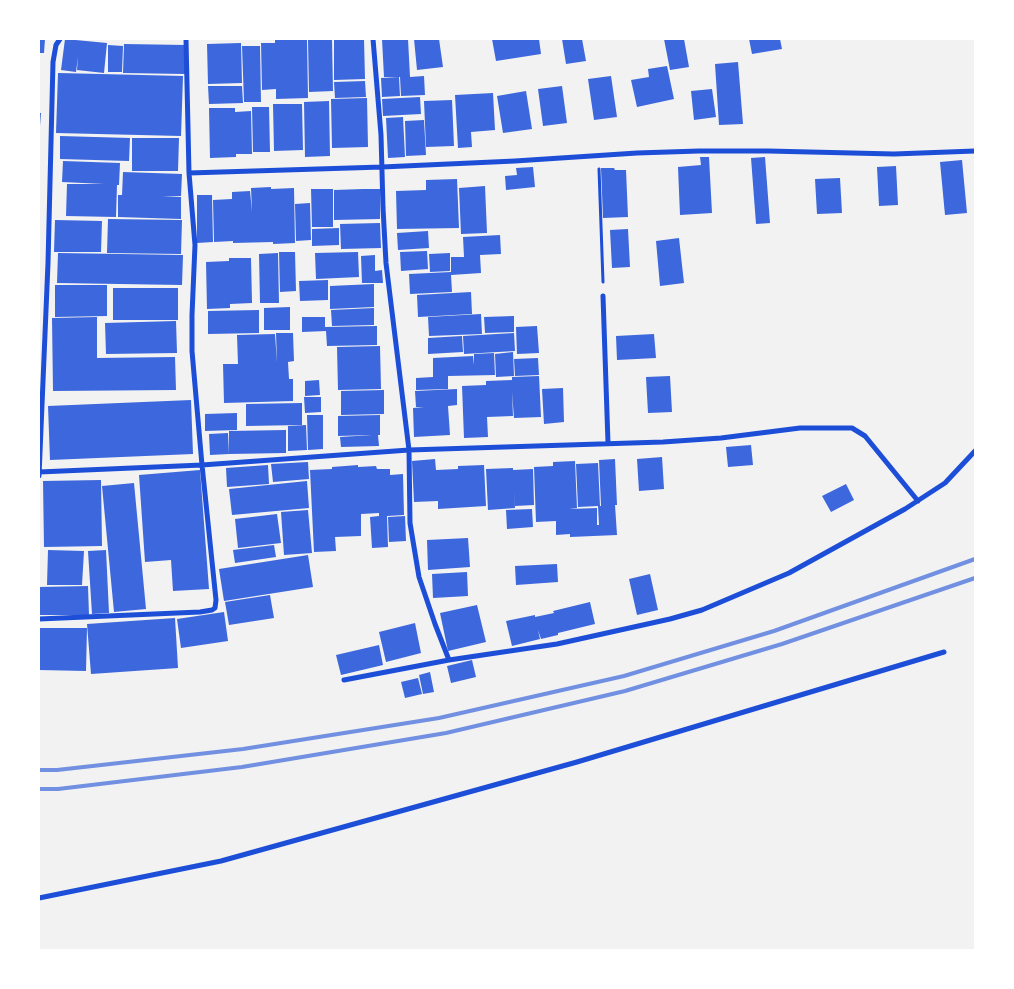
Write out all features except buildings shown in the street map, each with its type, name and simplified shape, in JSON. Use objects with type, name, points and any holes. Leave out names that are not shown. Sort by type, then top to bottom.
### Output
[{"type":"street","points":[[39,476],[48,263],[52,62],[56,45],[60,39]]},
{"type":"street","points":[[39,619],[200,612],[215,608],[216,600],[192,351],[195,245],[189,173],[186,39]]},
{"type":"street","points":[[373,39],[381,135],[386,263],[409,450],[410,523],[419,577],[449,660]]},
{"type":"street","points":[[189,173],[382,168],[699,151],[894,154],[975,151]]},
{"type":"street","points":[[603,296],[608,444]]},
{"type":"street","points":[[39,472],[202,465],[409,450],[663,442],[721,438],[800,428],[852,428],[865,436],[918,501]]},
{"type":"street","points":[[344,680],[449,660],[557,644],[702,610],[789,573],[918,501],[945,483],[975,451]]},
{"type":"street","points":[[39,898],[221,861],[577,762],[944,652]]},
{"type":"path","points":[[598,156],[603,296]]},
{"type":"railway","points":[[39,770],[57,770],[243,749],[439,718],[624,676],[774,631],[975,559]]},
{"type":"railway","points":[[39,789],[58,789],[242,767],[446,733],[625,691],[782,644],[975,578]]}]
